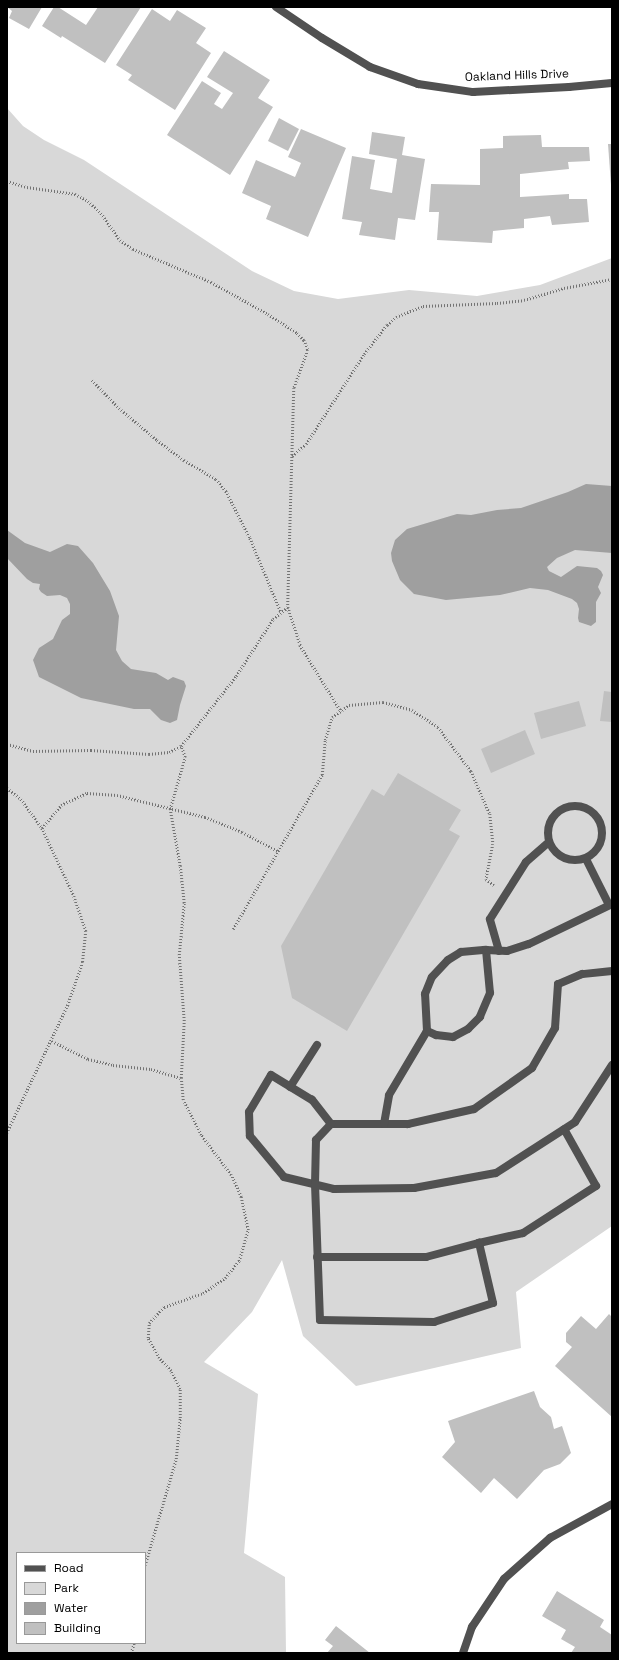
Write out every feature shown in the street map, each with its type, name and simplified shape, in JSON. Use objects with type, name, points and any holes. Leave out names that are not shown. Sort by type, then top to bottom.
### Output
[{"type":"street","name":"Oakland Hills Drive","points":[[276,7],[322,38],[370,67],[418,84],[473,92],[569,87],[612,83]]},
{"type":"street","points":[[578,805],[587,808],[595,813],[600,820],[603,833],[599,847],[594,854],[586,859],[572,860],[560,856],[554,850],[550,842],[548,833],[549,824],[561,810],[569,806],[578,805]]},
{"type":"street","points":[[499,951],[490,919],[526,862],[550,842]]},
{"type":"street","points":[[384,1124],[389,1095],[427,1031],[425,994],[432,977],[448,960],[461,952],[486,950],[508,951],[529,944],[610,904],[586,859]]},
{"type":"street","points":[[427,1031],[436,1035],[453,1036],[468,1028],[480,1017],[490,993],[486,950]]},
{"type":"street","points":[[479,1243],[493,1303],[434,1322],[320,1320],[315,1184],[316,1140],[331,1124],[408,1124],[474,1109],[532,1068],[555,1028],[558,984],[582,974],[612,971]]},
{"type":"street","points":[[290,1087],[317,1045]]},
{"type":"street","points":[[331,1124],[312,1100],[271,1075],[249,1112],[250,1136],[284,1177],[334,1189],[414,1188],[496,1173],[575,1122],[612,1065]]},
{"type":"street","points":[[318,1257],[426,1257],[523,1233],[596,1186],[564,1129]]},
{"type":"street","points":[[463,1653],[472,1627],[504,1579],[550,1538],[612,1504]]},
{"type":"path","points":[[7,181],[27,187],[75,194],[95,206],[120,240],[133,249],[211,282],[268,314],[298,333],[304,340],[308,350],[294,388],[288,607],[300,645],[341,711]]},
{"type":"path","points":[[292,456],[306,444],[364,354],[383,330],[396,317],[410,309],[423,306],[496,304],[524,300],[564,288],[612,279]]},
{"type":"path","points":[[92,380],[119,408],[157,440],[184,460],[216,479],[226,491],[250,538],[281,612]]},
{"type":"path","points":[[7,744],[33,751],[91,750],[149,754],[168,752],[181,746],[236,676],[273,619],[288,607]]},
{"type":"path","points":[[233,929],[322,775],[325,740],[332,717],[349,705],[383,702],[412,710],[438,727],[472,771],[490,814],[492,844],[486,879],[507,892]]},
{"type":"path","points":[[146,1562],[176,1459],[180,1418],[180,1389],[171,1371],[159,1358],[148,1338],[149,1323],[164,1307],[203,1293],[225,1278],[239,1261],[248,1230],[241,1197],[231,1175],[201,1135],[183,1100],[181,1078],[184,1021],[180,955],[184,903],[180,866],[170,809],[186,757],[181,746]]},
{"type":"path","points":[[7,788],[21,799],[42,828],[74,896],[86,931],[83,962],[52,1041],[7,1133]]},
{"type":"path","points":[[42,828],[61,805],[87,793],[117,795],[205,817],[242,832],[278,851]]},
{"type":"path","points":[[52,1041],[88,1059],[113,1065],[151,1069],[181,1078]]},
{"type":"green space","points":[[7,108],[23,126],[44,140],[84,160],[252,271],[294,291],[338,299],[409,290],[477,296],[540,285],[612,258],[612,1226],[516,1292],[521,1348],[356,1386],[303,1336],[282,1260],[252,1312],[204,1362],[258,1394],[244,1553],[285,1577],[286,1653],[7,1653]]},
{"type":"water","points":[[586,484],[612,486],[612,553],[575,550],[557,558],[547,567],[549,571],[561,577],[577,566],[597,568],[601,571],[603,575],[598,587],[601,593],[596,602],[596,622],[591,626],[579,622],[579,609],[577,603],[572,599],[548,590],[530,588],[500,595],[446,600],[414,594],[400,580],[392,561],[391,553],[395,540],[407,529],[457,514],[471,515],[497,510],[521,508],[568,492]]},
{"type":"water","points":[[7,530],[25,543],[50,552],[67,544],[78,546],[93,563],[110,591],[119,616],[116,650],[122,661],[131,669],[156,673],[168,680],[173,677],[184,681],[186,686],[177,720],[170,723],[161,720],[150,709],[134,709],[81,698],[39,677],[33,660],[39,648],[53,639],[62,620],[70,614],[70,604],[67,598],[60,595],[47,596],[41,592],[39,589],[40,584],[33,583],[27,579],[7,558]]},
{"type":"building","points":[[7,7],[42,7],[29,29],[9,18],[12,11]]},
{"type":"building","points":[[54,7],[58,7],[86,25],[98,7],[141,7],[105,63],[62,36],[61,38],[42,26]]},
{"type":"building","points":[[152,9],[170,21],[177,10],[206,28],[196,43],[211,53],[175,110],[128,80],[132,75],[116,65]]},
{"type":"building","points":[[224,51],[270,80],[258,98],[273,107],[230,175],[167,135],[202,81],[221,93],[214,104],[222,109],[233,93],[207,77]]},
{"type":"building","points":[[279,118],[299,129],[288,151],[268,141]]},
{"type":"building","points":[[301,129],[346,148],[308,237],[266,219],[271,206],[242,193],[256,160],[295,177],[301,163],[288,157]]},
{"type":"building","points":[[372,132],[405,137],[402,155],[425,159],[415,220],[398,218],[395,240],[359,235],[362,222],[342,219],[352,156],[375,160],[370,189],[392,193],[397,159],[369,154]]},
{"type":"building","points":[[541,135],[542,147],[589,147],[590,161],[568,162],[569,169],[520,174],[520,197],[569,194],[569,199],[587,199],[589,222],[552,225],[550,216],[524,219],[524,228],[493,231],[492,243],[437,240],[439,212],[429,212],[431,184],[480,185],[480,149],[503,148],[503,136]]},
{"type":"building","points":[[608,144],[612,144],[612,185],[611,185]]},
{"type":"building","points":[[604,691],[612,692],[612,722],[600,721]]},
{"type":"building","points":[[579,701],[586,726],[541,739],[534,713]]},
{"type":"building","points":[[525,730],[535,754],[491,773],[481,749]]},
{"type":"building","points":[[398,773],[461,810],[449,830],[460,836],[347,1031],[292,998],[281,946],[372,789],[384,796]]},
{"type":"building","points":[[609,1314],[612,1317],[612,1417],[555,1366],[572,1347],[566,1342],[566,1333],[581,1316],[596,1329]]},
{"type":"building","points":[[534,1391],[540,1407],[551,1417],[554,1429],[562,1426],[571,1453],[560,1464],[544,1470],[517,1499],[494,1478],[481,1493],[442,1457],[455,1442],[448,1421]]},
{"type":"building","points":[[557,1591],[604,1620],[600,1627],[612,1635],[612,1653],[571,1653],[575,1647],[561,1639],[566,1630],[542,1616]]},
{"type":"building","points":[[336,1626],[370,1653],[327,1653],[333,1646],[325,1640]]}]
